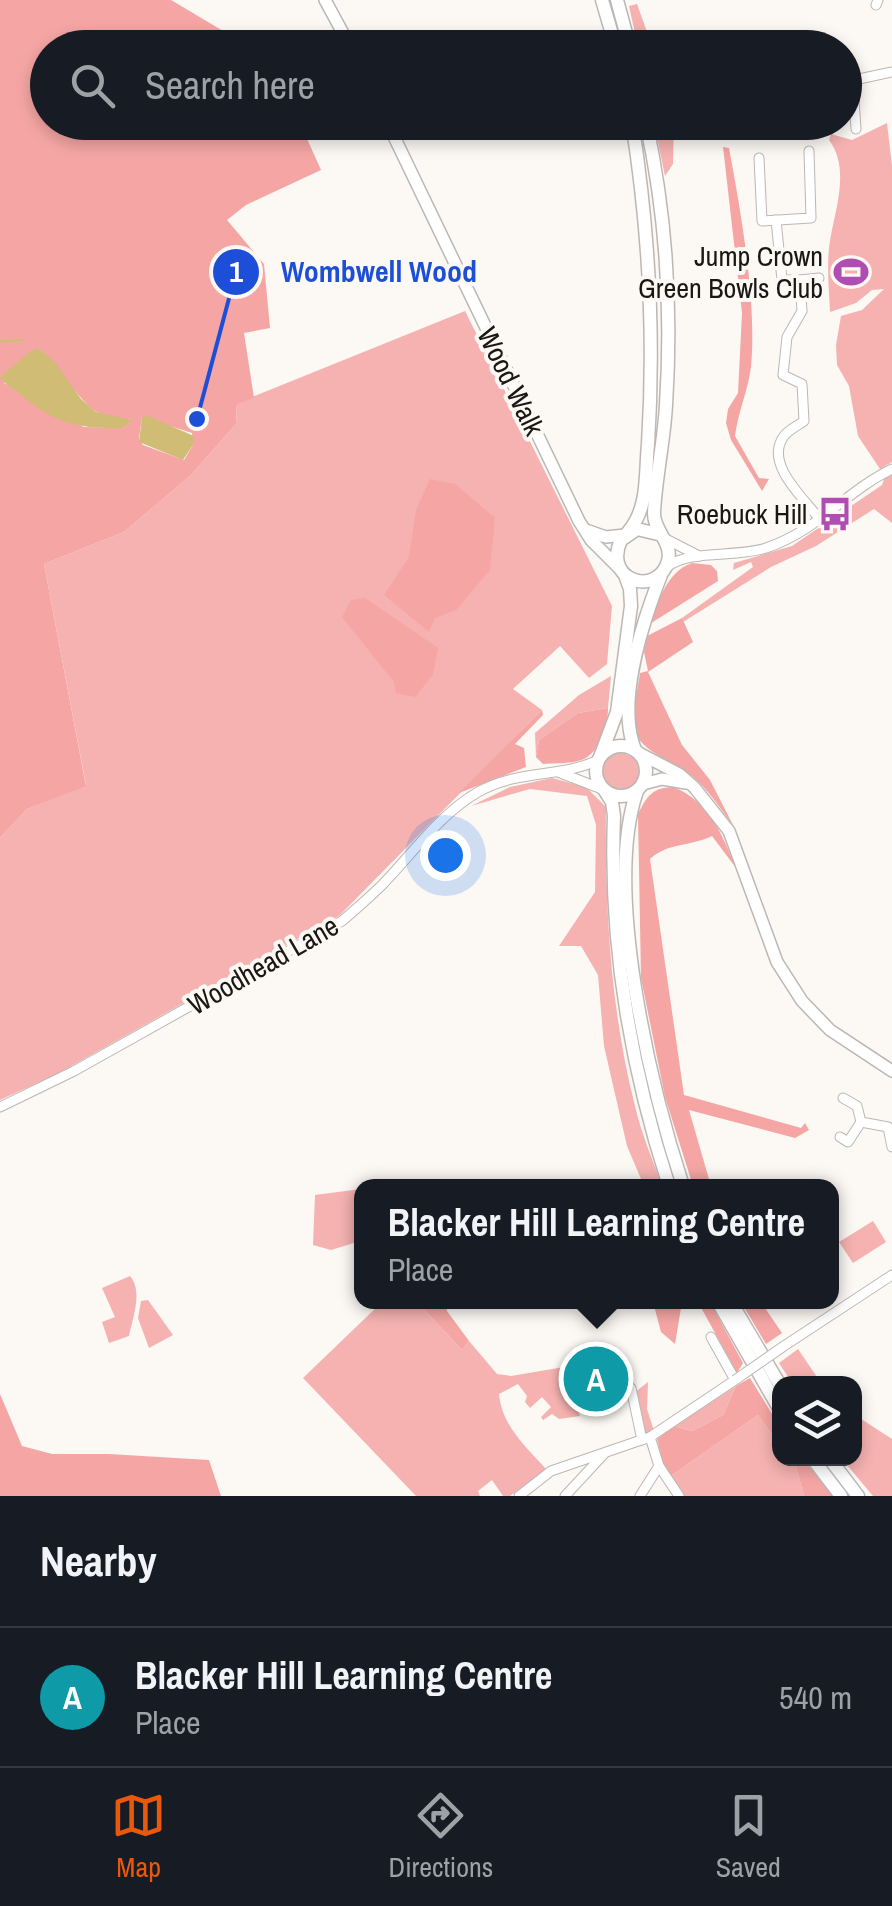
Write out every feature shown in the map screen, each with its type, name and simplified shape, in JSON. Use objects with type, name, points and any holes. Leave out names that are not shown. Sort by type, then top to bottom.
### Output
[{"type":"highway","points":[[602,0],[611,30]]},
{"type":"highway","points":[[617,0],[625,30]]},
{"type":"highway","points":[[634,140],[651,279],[651,392],[642,506],[616,553],[630,590],[631,606],[620,693],[596,778],[612,802],[614,816],[616,934],[624,1006],[636,1071],[667,1179]]},
{"type":"highway","points":[[649,140],[660,208],[668,343],[666,405],[654,510],[659,534],[669,553],[639,634],[628,720],[637,751],[646,764],[628,822],[627,846],[634,971],[646,1049],[682,1179]]},
{"type":"highway","points":[[626,535],[642,528],[659,534]]},
{"type":"highway","points":[[623,573],[641,582],[663,572]]},
{"type":"highway","points":[[599,758],[612,747],[637,751]]},
{"type":"highway","points":[[604,790],[622,797],[640,787]]},
{"type":"highway","points":[[722,1309],[772,1396]]},
{"type":"highway","points":[[735,1309],[775,1376]]},
{"type":"highway","points":[[818,1466],[841,1496]]},
{"type":"highway","points":[[835,1466],[858,1496]]},
{"type":"main road","points":[[324,0],[341,30]]},
{"type":"main road","name":"Wood Walk","points":[[396,140],[570,503],[591,540],[623,573]]},
{"type":"main road","points":[[586,530],[606,537],[626,535]]},
{"type":"main road","points":[[637,751],[680,774],[729,832],[777,962],[802,1001],[830,1030],[891,1069]]},
{"type":"main road","points":[[640,787],[673,779],[694,787]]},
{"type":"street","points":[[862,78],[892,72]]},
{"type":"street","points":[[759,158],[762,221],[811,218],[808,151]]},
{"type":"street","points":[[776,220],[782,280],[820,278]]},
{"type":"street","points":[[800,280],[802,311],[787,338],[784,375],[802,384],[804,421],[784,436],[780,468],[821,520]]},
{"type":"street","points":[[663,572],[677,560],[747,554],[788,540],[892,469]]},
{"type":"street","points":[[659,534],[682,550],[702,557]]},
{"type":"street","name":"Woodhead Lane","points":[[0,1107],[74,1071],[342,921],[380,887],[440,822],[478,792],[518,776],[583,766],[599,758]]},
{"type":"street","points":[[555,771],[604,790]]},
{"type":"street","points":[[844,1098],[857,1106],[862,1122]]},
{"type":"street","points":[[862,1122],[890,1124],[892,1147]]},
{"type":"street","points":[[840,1137],[848,1142],[862,1122]]},
{"type":"street","points":[[519,1496],[551,1471],[646,1439],[892,1275]]},
{"type":"street","points":[[711,1337],[735,1380]]},
{"type":"street","points":[[630,1388],[646,1439],[679,1496]]},
{"type":"street","points":[[565,1496],[605,1453]]},
{"type":"street","points":[[640,1496],[659,1466]]},
{"type":"shaded area","points":[[0,0],[171,0],[222,30],[30,30],[30,140],[308,140],[321,170],[246,205],[227,220],[264,264],[270,328],[244,333],[254,398],[237,404],[236,424],[191,475],[124,532],[44,564],[86,786],[27,809],[0,838]],"holes":[[[39,349],[93,409],[131,420],[124,428],[84,427],[4,383]],[[142,417],[192,433],[193,445],[184,460],[143,445],[139,439]]]},
{"type":"shaded area","points":[[637,4],[646,30],[634,30],[629,6]]},
{"type":"shaded area","points":[[887,123],[892,166],[892,462],[880,469],[858,436],[849,386],[837,365],[836,345],[841,316],[862,310],[884,289],[872,290],[856,303],[830,312],[829,248],[840,179],[836,152],[829,140],[862,140],[862,135]]},
{"type":"shaded area","points":[[658,140],[674,140],[673,164],[665,176]]},
{"type":"shaded area","points":[[723,147],[729,148],[752,314],[751,367],[735,436],[759,478],[769,479],[762,491],[731,440],[726,423],[728,409],[738,393],[742,313]]},
{"type":"shaded area","points":[[465,311],[612,606],[607,664],[589,678],[560,646],[513,689],[542,710],[339,916],[57,1074],[0,1100],[0,838],[27,809],[86,785],[44,564],[124,532],[191,475],[236,424],[237,403]]},
{"type":"shaded area","points":[[39,349],[54,361],[81,399],[96,412],[132,420],[124,428],[71,424],[37,407],[2,380],[0,377],[32,350]]},
{"type":"shaded area","points":[[142,417],[194,436],[183,460],[139,442]]},
{"type":"shaded area","points":[[892,472],[892,523],[874,509],[683,622],[682,618],[753,567],[751,562],[733,570],[734,563],[792,546],[882,485],[885,476]]},
{"type":"shaded area","points":[[430,479],[455,484],[495,518],[490,570],[456,610],[435,618],[429,632],[384,595],[409,557],[416,510]]},
{"type":"shaded area","points":[[692,563],[711,565],[717,571],[718,581],[648,625],[670,581]]},
{"type":"shaded area","points":[[365,598],[438,648],[433,675],[415,697],[396,693],[394,682],[342,617],[351,600]]},
{"type":"shaded area","points":[[682,618],[693,642],[648,672],[682,745],[710,780],[734,827],[701,785],[647,748],[635,729],[640,673],[648,671],[644,652],[647,636]]},
{"type":"shaded area","points":[[611,676],[608,708],[578,713],[539,740],[536,757],[535,733],[579,695]]},
{"type":"shaded area","points":[[608,708],[602,736],[590,755],[570,763],[543,764],[536,757],[539,740],[578,713]]},
{"type":"shaded area","points":[[542,710],[543,715],[515,744],[524,748],[526,767],[459,793]]},
{"type":"shaded area","points":[[620,753],[634,758],[639,772],[634,786],[620,791],[606,786],[601,772],[606,758]]},
{"type":"shaded area","points":[[552,778],[586,787],[606,807],[608,920],[620,1032],[638,1116],[660,1179],[641,1179],[627,1146],[604,1046],[598,975],[581,946],[559,946],[595,892],[596,825],[587,796],[530,789],[471,806],[510,787]]},
{"type":"shaded area","points":[[673,787],[705,810],[736,868],[712,836],[664,850],[650,859],[684,1095],[801,1128],[805,1123],[809,1130],[795,1138],[689,1110],[709,1179],[691,1179],[665,1097],[641,978],[638,814],[651,794]]},
{"type":"shaded area","points":[[354,1190],[354,1243],[331,1250],[313,1245],[315,1195]]},
{"type":"shaded area","points":[[873,1221],[886,1242],[853,1263],[839,1242]]},
{"type":"shaded area","points":[[130,1276],[136,1297],[129,1336],[109,1343],[102,1322],[115,1317],[102,1288]]},
{"type":"shaded area","points":[[148,1300],[173,1335],[149,1348],[138,1318],[141,1301]]},
{"type":"shaded area","points":[[375,1309],[424,1309],[462,1350],[469,1341],[497,1374],[511,1376],[564,1367],[580,1416],[559,1419],[552,1414],[543,1420],[541,1417],[551,1407],[542,1397],[530,1408],[518,1384],[499,1394],[501,1406],[510,1426],[547,1470],[510,1496],[503,1496],[492,1480],[478,1491],[480,1496],[416,1496],[303,1378]]},
{"type":"shaded area","points":[[424,1309],[447,1309],[469,1341],[462,1350]]},
{"type":"shaded area","points":[[655,1309],[681,1309],[675,1344],[661,1332]]},
{"type":"shaded area","points":[[702,1309],[714,1309],[743,1363],[737,1373]]},
{"type":"shaded area","points":[[745,1309],[766,1309],[782,1333],[766,1344]]},
{"type":"shaded area","points":[[798,1349],[816,1376],[787,1376],[779,1363]]},
{"type":"shaded area","points":[[750,1378],[772,1414],[772,1435],[758,1415],[671,1476],[663,1466],[657,1439],[674,1426],[692,1431],[723,1415],[736,1386]]},
{"type":"shaded area","points":[[648,1382],[647,1409],[654,1431],[644,1434],[634,1393]]},
{"type":"shaded area","points":[[736,1386],[723,1415],[692,1431],[674,1426]]},
{"type":"shaded area","points":[[0,1394],[22,1446],[52,1454],[209,1460],[221,1496],[0,1496]]},
{"type":"shaded area","points":[[758,1415],[772,1435],[772,1466],[795,1466],[804,1496],[684,1496],[671,1476]]},
{"type":"shaded area","points":[[862,1420],[892,1439],[892,1496],[873,1496],[848,1466],[862,1466]]},
{"type":"shaded area","points":[[809,1466],[833,1496],[804,1496],[796,1467]]},
{"type":"waterway","points":[[0,341],[22,340]]},
{"type":"place","name":"Jump Crown Green Bowls Club","points":[[851,272]]},
{"type":"place","name":"Wombwell Wood","points":[[197,419]]},
{"type":"place","name":"Roebuck Hill","points":[[835,514]]},
{"type":"place","name":"Blacker Hill Learning Centre","points":[[596,1379]]}]
